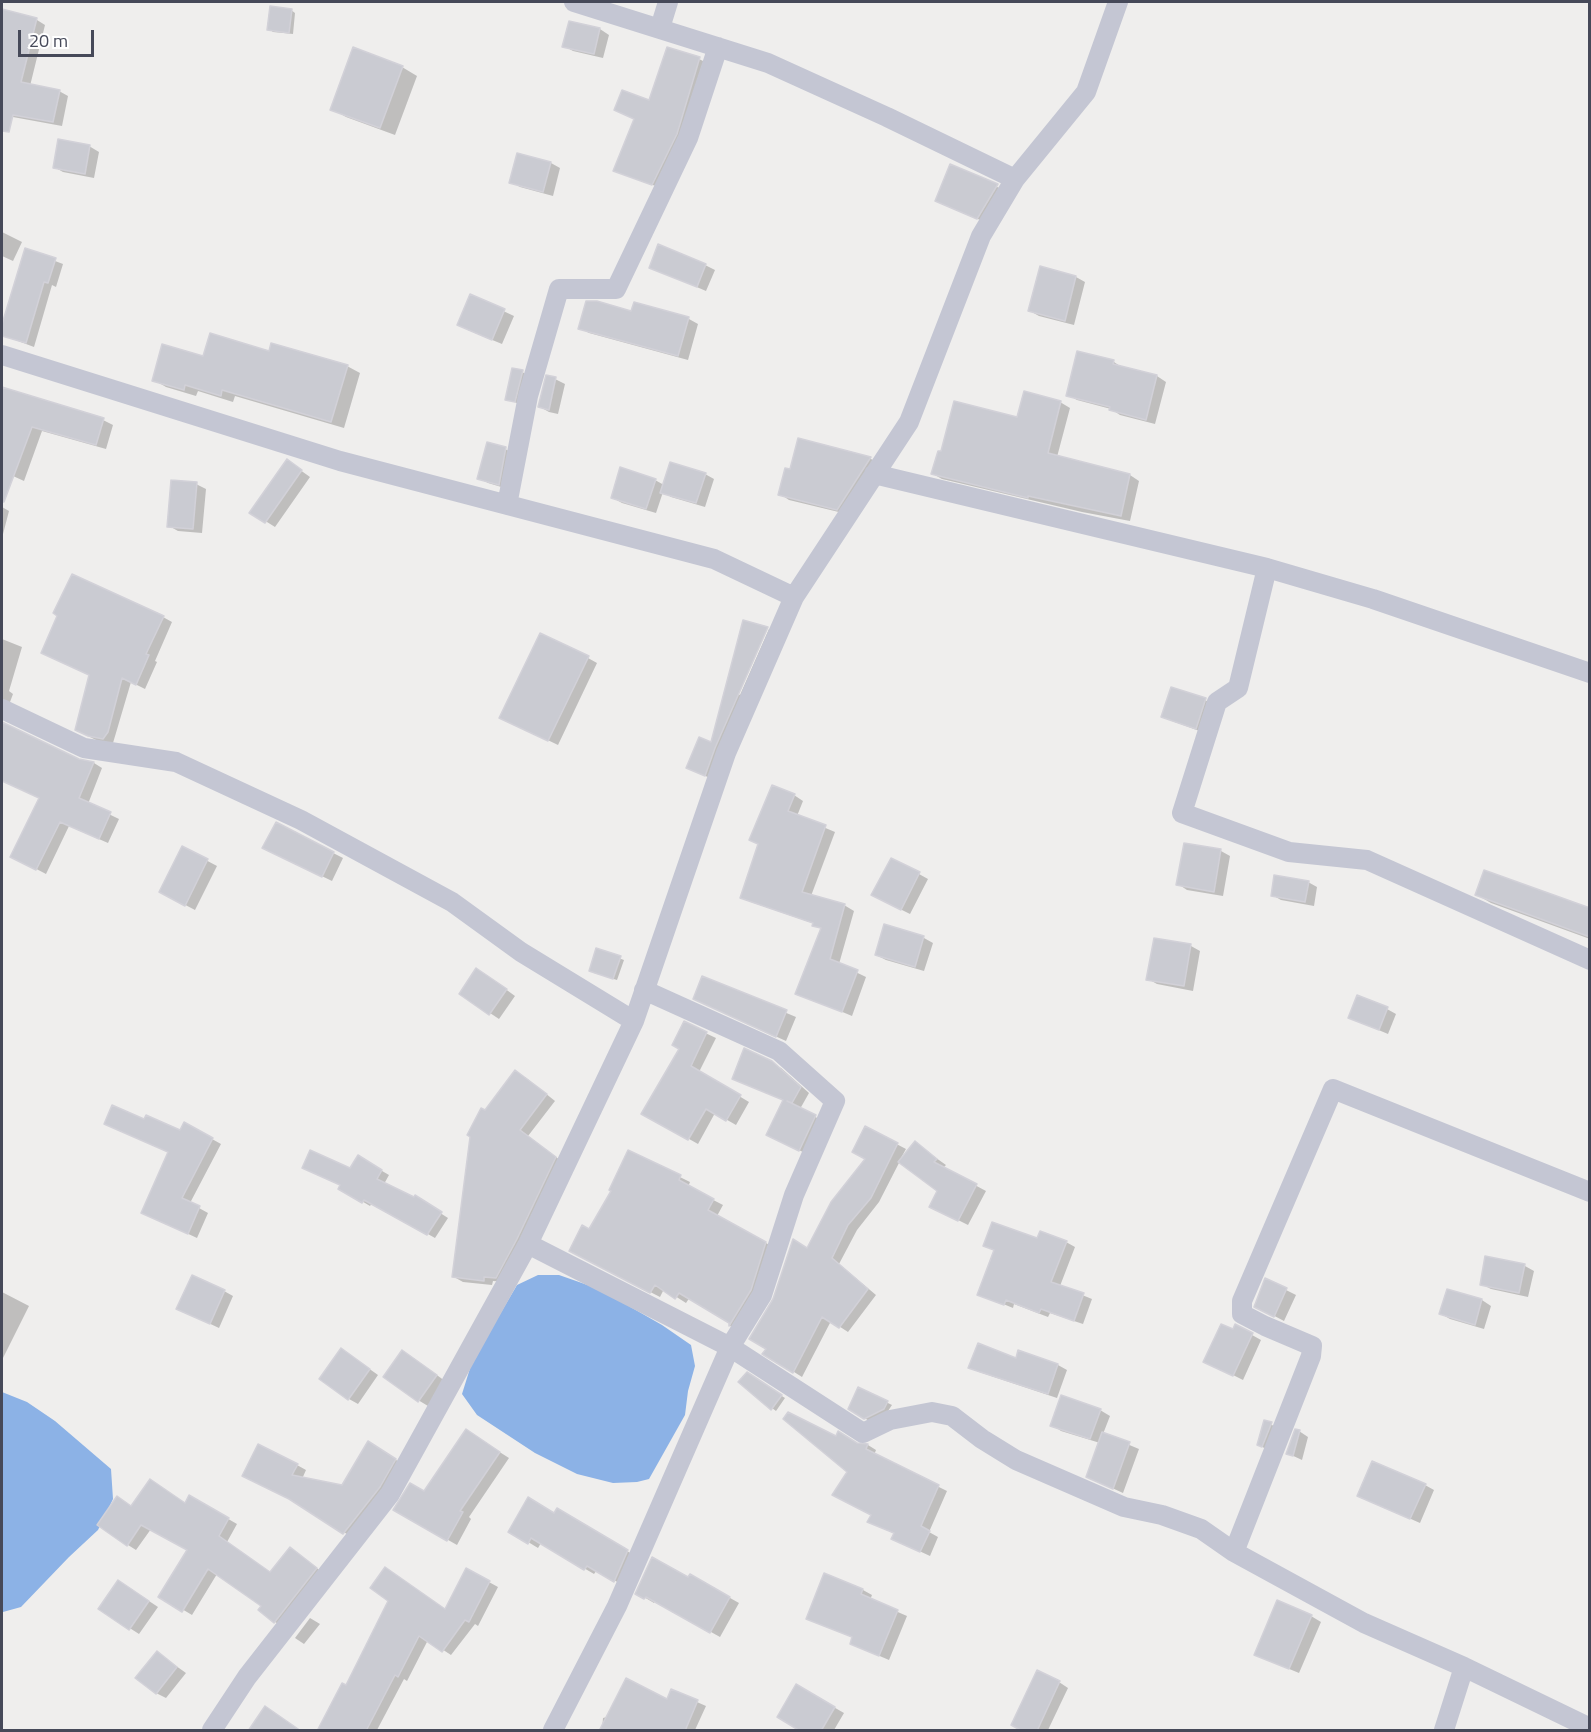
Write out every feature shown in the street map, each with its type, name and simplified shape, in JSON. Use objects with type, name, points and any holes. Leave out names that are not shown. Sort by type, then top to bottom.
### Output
[{"type":"street","points":[[574,2],[768,63],[1015,179]]},
{"type":"street","points":[[660,28],[668,2]]},
{"type":"street","points":[[212,1731],[247,1677],[390,1494],[528,1244],[634,1021],[726,753],[794,597],[909,422],[981,236],[1015,179],[1086,92],[1118,2]]},
{"type":"street","points":[[507,505],[528,396],[560,288],[616,289],[688,138],[718,47]]},
{"type":"street","points":[[2,355],[340,460],[714,559],[794,597]]},
{"type":"street","points":[[874,474],[1267,568],[1373,599],[1590,673]]},
{"type":"street","points":[[1267,568],[1238,688],[1217,702],[1182,813],[1289,852],[1367,860],[1590,960]]},
{"type":"street","points":[[2,709],[84,747],[176,762],[301,820],[452,902],[521,952],[634,1021]]},
{"type":"street","points":[[553,1731],[617,1606],[730,1347],[762,1295],[794,1195],[835,1101],[779,1051],[644,990]]},
{"type":"street","points":[[1234,1552],[1311,1356],[1312,1346],[1242,1314],[1242,1301],[1333,1089],[1590,1192]]},
{"type":"street","points":[[528,1244],[730,1347],[863,1433],[890,1420],[932,1412],[952,1416],[982,1439],[1016,1460],[1124,1507],[1162,1515],[1202,1529],[1234,1552],[1364,1623],[1464,1667],[1590,1728]]},
{"type":"street","points":[[1444,1731],[1464,1667]]},
{"type":"water","points":[[538,1275],[559,1275],[599,1289],[662,1325],[691,1345],[695,1366],[688,1391],[685,1415],[649,1479],[613,1483],[577,1474],[535,1453],[477,1415],[462,1394],[472,1362],[517,1285]]},
{"type":"water","points":[[2,1392],[27,1402],[55,1421],[111,1469],[113,1499],[98,1530],[21,1607],[3,1612],[2,1612]]},
{"type":"building","points":[[270,6],[292,9],[289,33],[267,30]]},
{"type":"building","points":[[2,9],[37,18],[21,82],[60,90],[53,122],[13,115],[9,132],[2,131]]},
{"type":"building","points":[[569,21],[600,28],[594,54],[562,47]]},
{"type":"building","points":[[353,47],[403,66],[380,128],[330,110]]},
{"type":"building","points":[[667,47],[700,57],[677,134],[652,185],[613,171],[634,119],[614,110],[622,90],[649,100]]},
{"type":"building","points":[[58,139],[90,145],[85,174],[53,168]]},
{"type":"building","points":[[517,153],[551,162],[543,192],[509,183]]},
{"type":"building","points":[[950,164],[998,184],[977,219],[935,201]]},
{"type":"building","points":[[658,244],[706,264],[697,287],[649,268]]},
{"type":"building","points":[[25,248],[56,258],[48,283],[44,282],[26,343],[2,336],[2,324]]},
{"type":"building","points":[[1040,266],[1076,276],[1065,321],[1028,311]]},
{"type":"building","points":[[470,294],[505,309],[492,340],[457,325]]},
{"type":"building","points":[[586,301],[597,301],[631,311],[634,302],[689,317],[678,356],[578,329]]},
{"type":"building","points":[[210,333],[269,351],[271,343],[348,365],[331,422],[222,390],[221,396],[185,385],[184,390],[152,381],[162,344],[203,356]]},
{"type":"building","points":[[1077,351],[1114,360],[1113,364],[1157,375],[1146,420],[1109,410],[1110,407],[1066,396]]},
{"type":"building","points":[[512,368],[523,370],[515,402],[505,400]]},
{"type":"building","points":[[546,375],[556,377],[549,410],[538,407]]},
{"type":"building","points":[[2,387],[104,418],[96,445],[32,427],[4,502],[2,502]]},
{"type":"building","points":[[1024,391],[1061,401],[1048,453],[1130,474],[1121,516],[1028,496],[1028,498],[931,474],[938,451],[941,451],[954,401],[1017,417]]},
{"type":"building","points":[[798,438],[871,457],[837,510],[778,495],[785,468],[790,469]]},
{"type":"building","points":[[487,442],[506,447],[499,485],[477,479]]},
{"type":"building","points":[[287,459],[302,470],[265,523],[249,513]]},
{"type":"building","points":[[670,462],[706,473],[696,503],[660,493]]},
{"type":"building","points":[[620,467],[656,479],[646,509],[611,498]]},
{"type":"building","points":[[171,480],[197,482],[193,529],[167,527]]},
{"type":"building","points":[[72,574],[164,616],[146,654],[149,655],[136,685],[122,678],[108,732],[103,739],[75,730],[89,675],[41,653],[57,616],[53,613]]},
{"type":"building","points":[[743,620],[768,627],[705,776],[686,768],[699,737],[711,742]]},
{"type":"building","points":[[540,633],[589,656],[548,741],[499,718]]},
{"type":"building","points":[[1171,687],[1206,698],[1196,729],[1161,717]]},
{"type":"building","points":[[2,722],[79,759],[94,762],[79,798],[111,812],[99,839],[60,822],[36,870],[10,857],[39,798],[2,781]]},
{"type":"building","points":[[772,785],[795,794],[788,811],[826,825],[802,892],[845,904],[830,959],[858,970],[842,1012],[795,994],[821,928],[812,926],[813,923],[740,898],[758,844],[749,840]]},
{"type":"building","points":[[276,822],[334,852],[322,877],[262,848]]},
{"type":"building","points":[[1184,843],[1221,849],[1214,892],[1176,885]]},
{"type":"building","points":[[182,846],[208,859],[185,906],[159,892]]},
{"type":"building","points":[[891,858],[920,872],[901,910],[871,895]]},
{"type":"building","points":[[1484,870],[1590,908],[1590,937],[1475,895]]},
{"type":"building","points":[[1274,875],[1309,881],[1305,902],[1271,896]]},
{"type":"building","points":[[884,924],[924,936],[915,967],[875,955]]},
{"type":"building","points":[[1154,938],[1191,944],[1184,986],[1146,980]]},
{"type":"building","points":[[596,948],[621,956],[613,979],[589,971]]},
{"type":"building","points":[[476,968],[507,989],[489,1015],[459,994]]},
{"type":"building","points":[[702,976],[787,1010],[776,1037],[693,999]]},
{"type":"building","points":[[1357,995],[1388,1007],[1379,1030],[1348,1018]]},
{"type":"building","points":[[684,1021],[707,1032],[691,1066],[741,1095],[726,1121],[706,1109],[688,1140],[641,1114],[679,1049],[672,1045]]},
{"type":"building","points":[[744,1048],[772,1061],[801,1087],[792,1103],[787,1101],[816,1115],[799,1151],[766,1135],[783,1100],[732,1079]]},
{"type":"building","points":[[515,1070],[547,1094],[520,1130],[556,1157],[496,1278],[484,1277],[484,1281],[452,1277],[470,1137],[467,1135],[481,1108],[485,1110]]},
{"type":"building","points":[[112,1105],[144,1119],[146,1115],[180,1130],[184,1122],[213,1138],[182,1198],[200,1206],[188,1234],[141,1213],[168,1152],[104,1124]]},
{"type":"building","points":[[865,1126],[898,1143],[871,1198],[848,1225],[832,1258],[868,1289],[839,1328],[822,1317],[793,1373],[762,1354],[766,1349],[749,1339],[773,1299],[793,1239],[807,1248],[831,1202],[865,1159],[852,1152]]},
{"type":"building","points":[[915,1141],[937,1159],[934,1162],[977,1184],[958,1221],[929,1207],[937,1191],[898,1162]]},
{"type":"building","points":[[310,1150],[350,1168],[358,1155],[382,1170],[377,1179],[414,1197],[415,1195],[442,1212],[427,1235],[364,1200],[362,1203],[338,1189],[340,1185],[302,1168]]},
{"type":"building","points":[[628,1150],[681,1175],[679,1180],[714,1199],[708,1210],[766,1242],[751,1290],[729,1326],[729,1323],[679,1293],[675,1299],[655,1285],[650,1293],[569,1251],[582,1225],[589,1229],[611,1191],[609,1190]]},
{"type":"building","points":[[992,1222],[1037,1238],[1040,1231],[1067,1241],[1051,1282],[1084,1293],[1074,1321],[1041,1309],[1039,1313],[1006,1300],[1004,1305],[977,1295],[994,1250],[983,1246]]},
{"type":"building","points":[[1485,1256],[1525,1264],[1519,1293],[1480,1285]]},
{"type":"building","points":[[192,1275],[225,1290],[210,1324],[176,1309]]},
{"type":"building","points":[[1265,1278],[1287,1288],[1274,1317],[1254,1307]]},
{"type":"building","points":[[1447,1289],[1482,1299],[1475,1325],[1439,1314]]},
{"type":"building","points":[[1221,1324],[1233,1329],[1235,1324],[1253,1333],[1233,1376],[1203,1362]]},
{"type":"building","points":[[978,1343],[1016,1358],[1018,1350],[1058,1364],[1048,1394],[968,1368]]},
{"type":"building","points":[[341,1348],[370,1369],[348,1400],[319,1379]]},
{"type":"building","points":[[402,1350],[437,1375],[418,1402],[383,1377]]},
{"type":"building","points":[[747,1372],[782,1395],[771,1410],[738,1382]]},
{"type":"building","points":[[858,1387],[888,1401],[884,1409],[864,1419],[848,1409]]},
{"type":"building","points":[[1061,1395],[1101,1409],[1090,1439],[1050,1426]]},
{"type":"building","points":[[788,1412],[836,1436],[838,1431],[857,1443],[868,1444],[866,1449],[939,1485],[921,1526],[930,1531],[920,1552],[891,1539],[894,1533],[867,1522],[871,1515],[832,1495],[847,1472],[783,1419]]},
{"type":"building","points":[[1264,1420],[1272,1422],[1262,1447],[1257,1445]]},
{"type":"building","points":[[466,1429],[500,1452],[460,1511],[463,1512],[447,1541],[393,1510],[410,1483],[424,1491]]},
{"type":"building","points":[[1295,1429],[1300,1430],[1293,1456],[1286,1454]]},
{"type":"building","points":[[1102,1432],[1130,1442],[1113,1489],[1086,1477]]},
{"type":"building","points":[[368,1441],[396,1459],[380,1487],[343,1534],[289,1499],[242,1476],[258,1444],[298,1464],[292,1475],[342,1485]]},
{"type":"building","points":[[1372,1461],[1426,1484],[1410,1519],[1357,1496]]},
{"type":"building","points":[[150,1479],[185,1503],[189,1495],[229,1518],[219,1536],[270,1572],[290,1547],[317,1568],[274,1623],[258,1610],[261,1606],[208,1569],[182,1612],[158,1597],[187,1550],[141,1525],[127,1546],[97,1525],[117,1496],[131,1506]]},
{"type":"building","points":[[528,1497],[554,1513],[557,1508],[628,1550],[614,1582],[587,1566],[584,1570],[531,1538],[528,1544],[508,1532]]},
{"type":"building","points":[[652,1557],[688,1577],[690,1574],[730,1597],[710,1633],[646,1597],[644,1599],[635,1594]]},
{"type":"building","points":[[385,1567],[445,1609],[466,1568],[490,1581],[469,1622],[465,1620],[442,1652],[419,1636],[398,1677],[395,1675],[366,1731],[317,1731],[342,1683],[346,1685],[388,1601],[370,1588]]},
{"type":"building","points":[[824,1573],[863,1589],[861,1594],[898,1610],[879,1656],[850,1644],[852,1637],[806,1619]]},
{"type":"building","points":[[118,1580],[149,1601],[129,1630],[98,1609]]},
{"type":"building","points":[[1277,1600],[1312,1615],[1289,1669],[1254,1655]]},
{"type":"building","points":[[157,1651],[177,1667],[156,1694],[135,1678]]},
{"type":"building","points":[[1037,1670],[1060,1681],[1037,1731],[1022,1731],[1011,1725]]},
{"type":"building","points":[[626,1678],[667,1699],[671,1689],[698,1700],[685,1731],[599,1731]]},
{"type":"building","points":[[796,1684],[835,1707],[821,1731],[800,1731],[777,1717]]},
{"type":"building","points":[[265,1706],[301,1731],[248,1731]]}]
